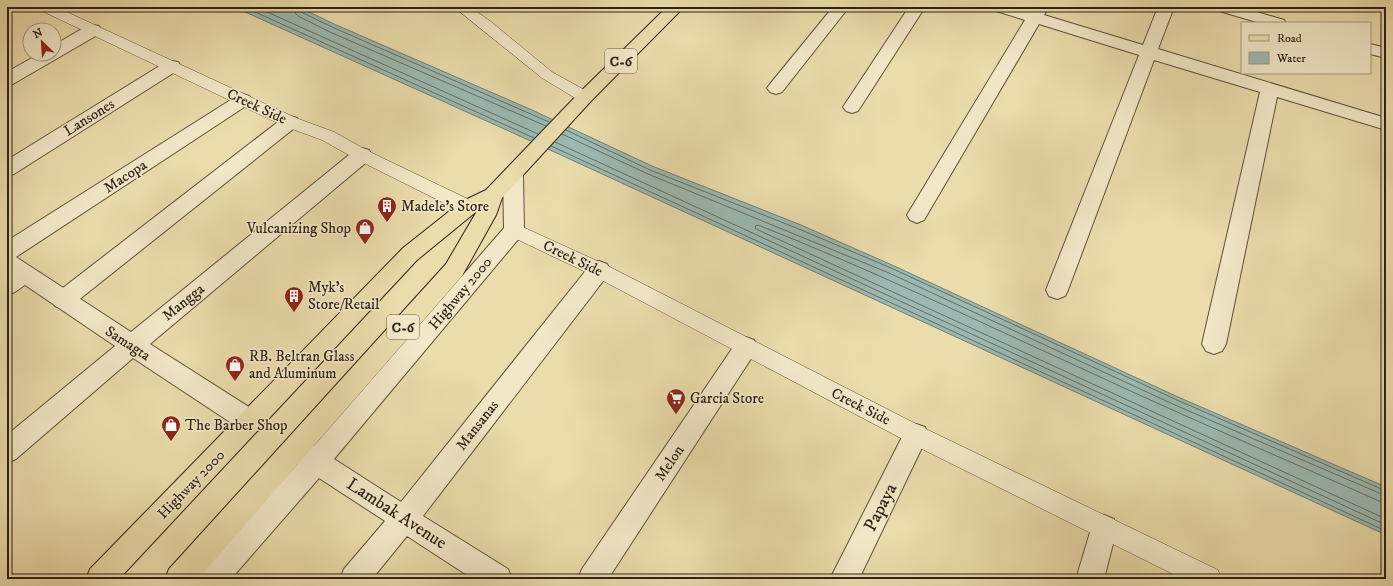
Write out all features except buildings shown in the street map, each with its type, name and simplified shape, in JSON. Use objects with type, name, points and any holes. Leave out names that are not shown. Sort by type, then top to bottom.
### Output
[{"type":"main road","name":"Highway 2000","points":[[100,579],[410,254],[468,207],[493,195],[585,97],[676,7]]},
{"type":"main road","name":"Highway 2000","points":[[179,579],[306,455],[454,270],[486,215],[493,195]]},
{"type":"street","points":[[776,88],[841,7]]},
{"type":"street","points":[[852,107],[917,7]]},
{"type":"street","points":[[999,7],[1038,13],[1149,52],[1386,124]]},
{"type":"street","points":[[1057,290],[1166,7]]},
{"type":"street","points":[[1222,7],[1274,22]]},
{"type":"street","points":[[917,215],[1038,13]]},
{"type":"street","points":[[62,47],[93,30]]},
{"type":"street","points":[[1371,49],[1386,53]]},
{"type":"street","points":[[7,80],[37,62]]},
{"type":"street","name":"Lansones","points":[[7,169],[172,66]]},
{"type":"street","points":[[1214,344],[1270,88]]},
{"type":"street","name":"Macopa","points":[[7,252],[243,100]]},
{"type":"street","points":[[63,300],[290,122]]},
{"type":"street","name":"Mangga","points":[[7,452],[132,345],[362,155]]},
{"type":"street","points":[[513,175],[514,230]]},
{"type":"street","name":"Highway 2000","points":[[212,579],[306,455],[514,230]]},
{"type":"street","name":"Mansanas","points":[[354,579],[405,518],[599,270]]},
{"type":"street","name":"Samagta","points":[[13,274],[63,300],[251,422]]},
{"type":"street","name":"Melon","points":[[592,579],[746,347]]},
{"type":"street","name":"Papaya","points":[[844,579],[916,435]]},
{"type":"street","name":"Lambak Avenue","points":[[306,455],[498,579]]},
{"type":"street","points":[[1090,579],[1104,528]]},
{"type":"lane","name":"Creek Side","points":[[45,7],[290,122],[328,136],[362,155],[468,207]]},
{"type":"lane","points":[[461,7],[485,24],[548,75],[585,97]]},
{"type":"lane","name":"Creek Side","points":[[514,230],[599,270],[916,435],[1209,579]]},
{"type":"water","points":[[234,7],[299,7],[334,24],[532,110],[652,166],[801,225],[892,265],[1178,397],[1386,487],[1386,535],[511,132]]},
{"type":"place","name":"Madele's Store","points":[[387,223]]},
{"type":"place","name":"Vulcanizing Shop","points":[[365,245]]},
{"type":"place","name":"Myk's Store/Retail","points":[[294,313]]},
{"type":"place","name":"RB. Beltran Glass and Aluminum","points":[[235,382]]},
{"type":"place","name":"Garcia Store","points":[[676,415]]},
{"type":"place","name":"The Barber Shop","points":[[171,442]]}]
